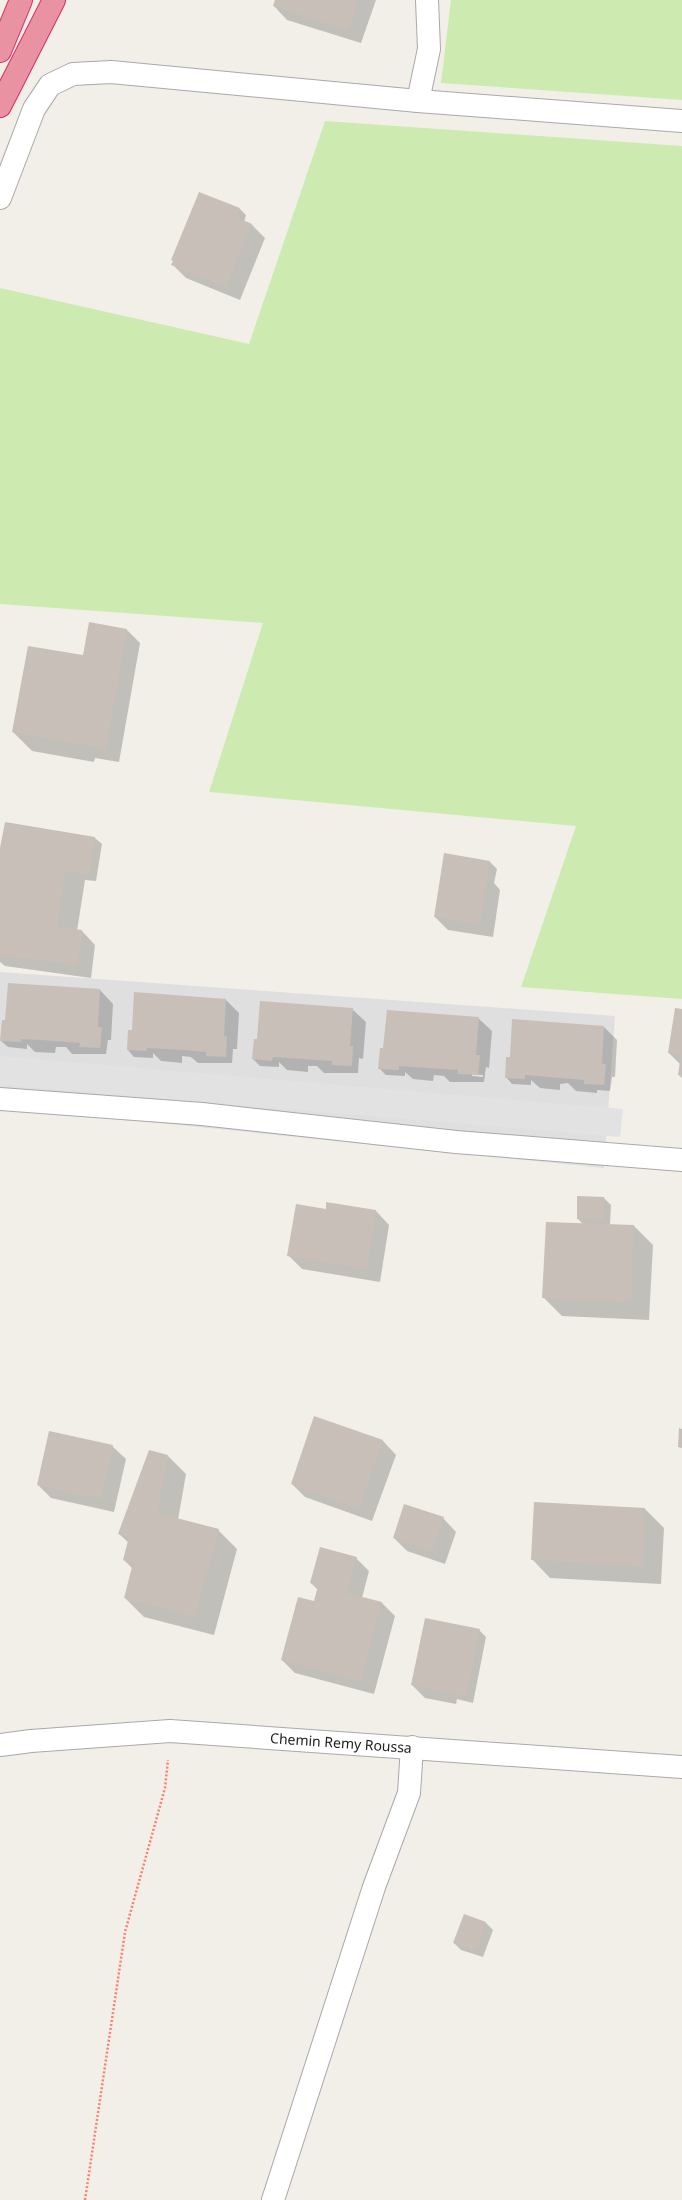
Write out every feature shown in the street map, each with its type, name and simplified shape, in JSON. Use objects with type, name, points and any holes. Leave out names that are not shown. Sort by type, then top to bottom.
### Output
[{"type":"highway","points":[[0,51],[21,0]]},
{"type":"highway","points":[[0,106],[54,0]]},
{"type":"street","points":[[418,101],[429,49],[427,0]]},
{"type":"street","points":[[0,198],[34,109],[50,85],[73,74],[111,72],[418,101],[682,121]]},
{"type":"street","points":[[0,1099],[202,1114],[456,1142],[682,1160]]},
{"type":"street","name":"Chemin Remy Roussa","points":[[0,1745],[31,1740],[170,1731],[682,1767]]},
{"type":"street","points":[[273,2200],[372,1894],[409,1793],[412,1747]]},
{"type":"path","points":[[86,2200],[125,1932],[165,1788],[170,1731]]},
{"type":"shaded area","points":[[0,972],[615,1016],[604,1168],[0,1107]]},
{"type":"shaded area","points":[[0,1056],[623,1109],[620,1137],[0,1085]]},
{"type":"green space","points":[[451,0],[682,0],[682,100],[441,83]]},
{"type":"green space","points":[[325,121],[682,146],[682,999],[521,987],[576,826],[209,792],[263,623],[0,604],[0,288],[249,344]]},
{"type":"building","points":[[275,0],[358,0],[348,31],[273,6]]},
{"type":"building","points":[[199,192],[240,208],[236,217],[252,224],[226,287],[171,265],[173,261],[171,260]]},
{"type":"building","points":[[89,622],[127,629],[106,749],[12,732],[28,646],[83,655]]},
{"type":"building","points":[[5,822],[95,837],[90,875],[65,871],[57,927],[82,930],[78,965],[0,955],[0,848]]},
{"type":"building","points":[[444,853],[490,861],[480,925],[434,917]]},
{"type":"building","points":[[8,983],[100,989],[98,1027],[102,1027],[100,1048],[79,1047],[80,1043],[42,1040],[21,1039],[21,1042],[0,1041],[2,1020],[5,1020]]},
{"type":"building","points":[[134,992],[226,999],[224,1036],[227,1036],[226,1057],[206,1056],[206,1052],[184,1050],[147,1048],[146,1051],[127,1050],[128,1030],[132,1030]]},
{"type":"building","points":[[260,1001],[353,1008],[350,1046],[353,1046],[352,1066],[332,1065],[332,1061],[273,1057],[272,1061],[252,1059],[254,1039],[257,1039]]},
{"type":"building","points":[[675,1008],[682,1009],[682,1076],[678,1075],[681,1055],[668,1053]]},
{"type":"building","points":[[387,1010],[479,1017],[476,1055],[480,1055],[478,1075],[458,1074],[458,1070],[399,1066],[399,1070],[378,1069],[380,1048],[383,1048]]},
{"type":"building","points":[[512,1019],[604,1026],[602,1064],[606,1064],[604,1085],[584,1084],[584,1080],[525,1075],[525,1079],[505,1078],[506,1057],[510,1057]]},
{"type":"building","points":[[577,1196],[604,1197],[604,1220],[577,1219]]},
{"type":"building","points":[[326,1202],[376,1210],[367,1269],[287,1256],[296,1204],[326,1209]]},
{"type":"building","points":[[546,1222],[634,1225],[631,1302],[542,1298]]},
{"type":"building","points":[[314,1416],[383,1440],[359,1509],[291,1484]]},
{"type":"building","points":[[679,1428],[682,1429],[682,1448],[678,1447]]},
{"type":"building","points":[[49,1431],[113,1445],[101,1499],[37,1485]]},
{"type":"building","points":[[149,1450],[168,1455],[157,1513],[219,1529],[195,1617],[124,1598],[133,1563],[123,1560],[129,1537],[118,1534]]},
{"type":"building","points":[[534,1502],[645,1508],[643,1566],[531,1560]]},
{"type":"building","points":[[404,1504],[444,1517],[432,1552],[393,1538]]},
{"type":"building","points":[[320,1547],[357,1557],[347,1593],[382,1602],[361,1681],[281,1660],[298,1597],[314,1601],[318,1586],[310,1583]]},
{"type":"building","points":[[425,1618],[480,1629],[466,1696],[411,1685]]},
{"type":"building","points":[[464,1914],[486,1922],[476,1951],[453,1943]]}]
